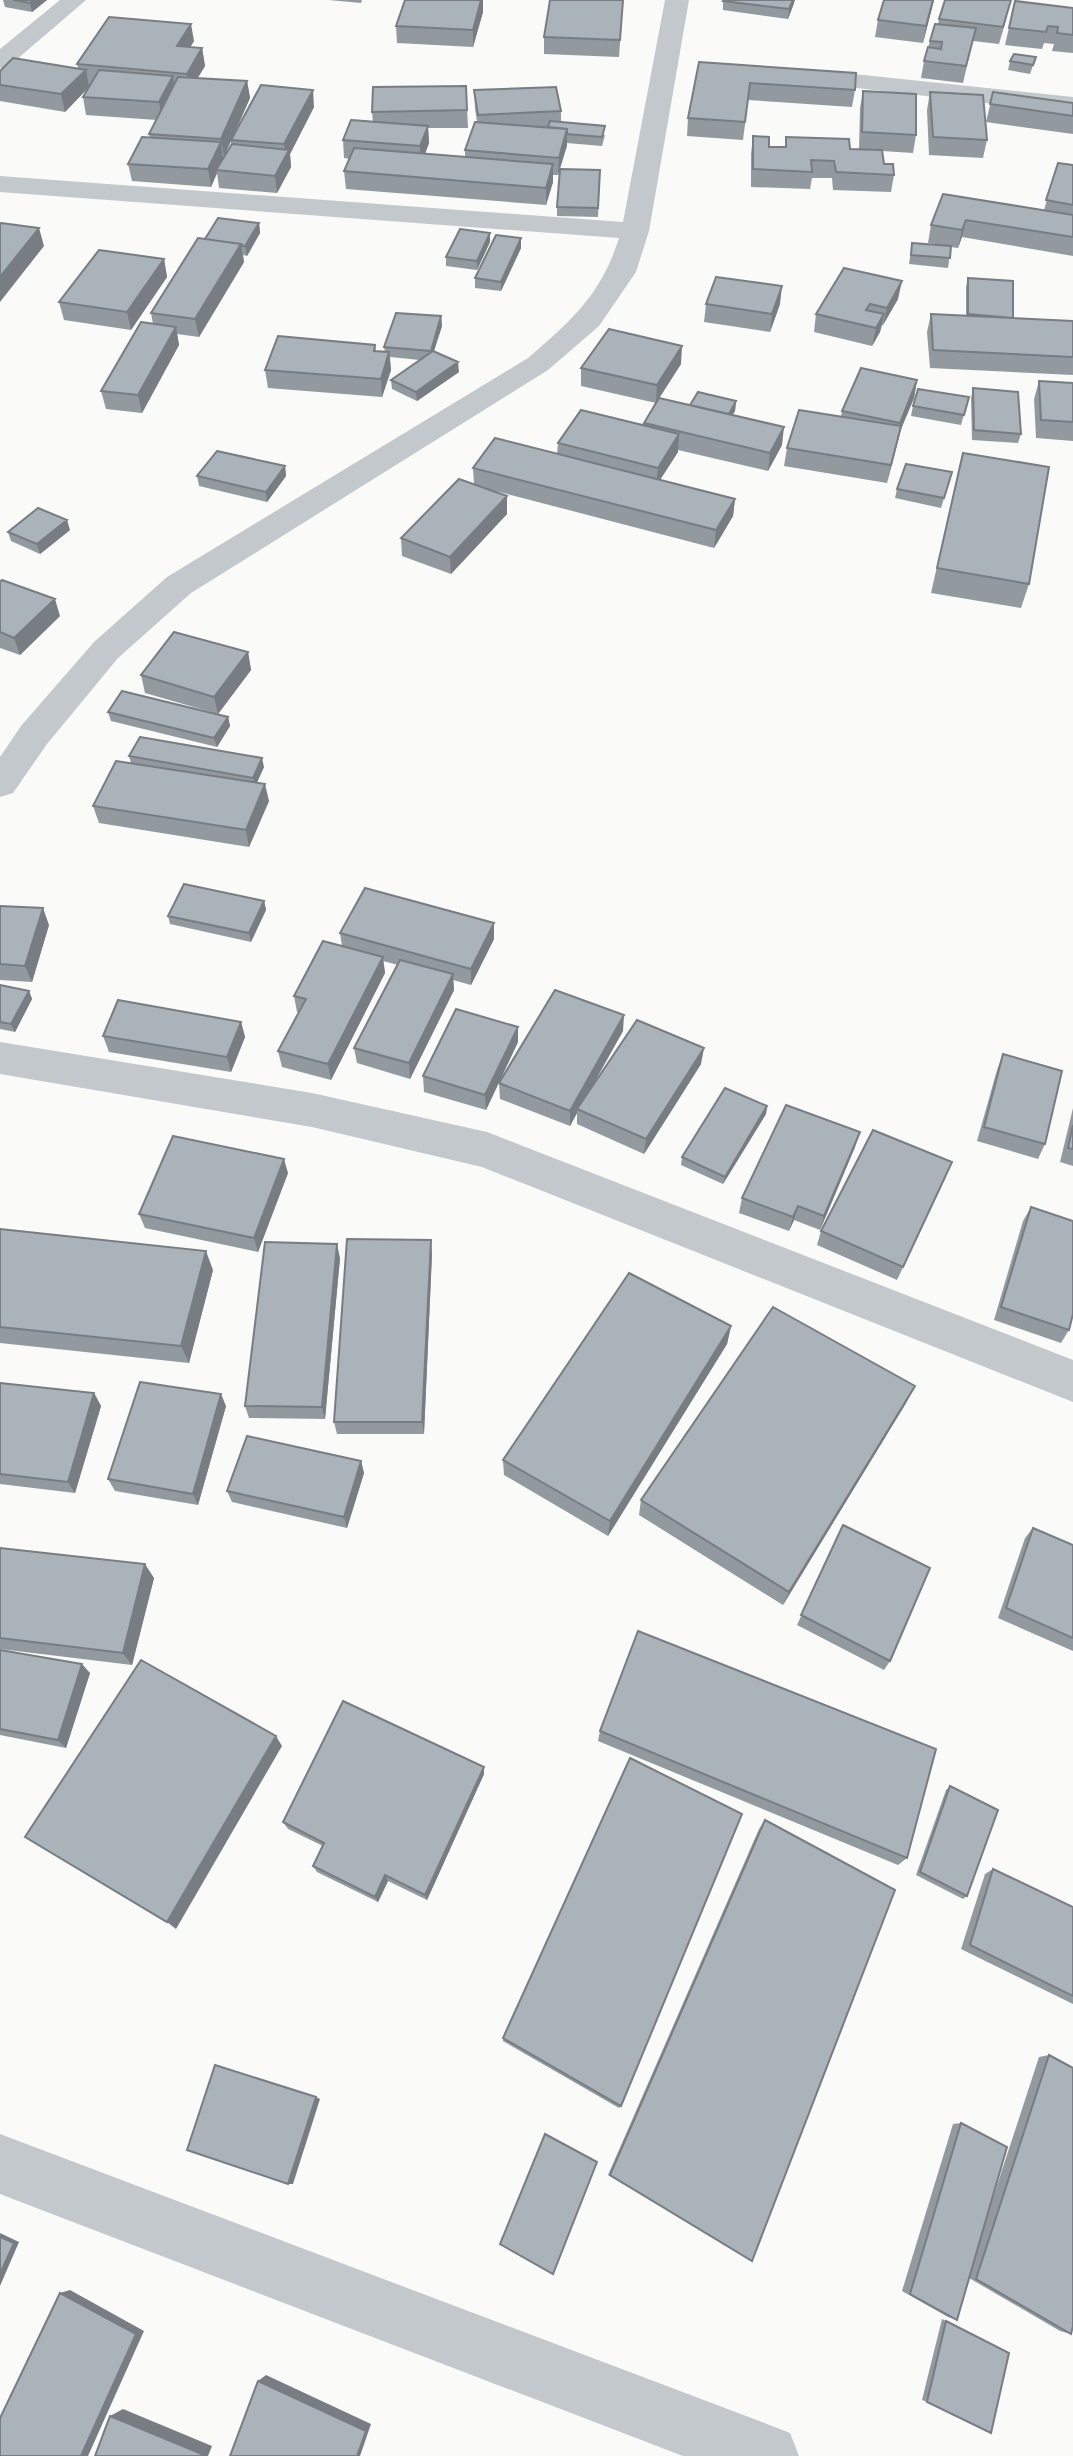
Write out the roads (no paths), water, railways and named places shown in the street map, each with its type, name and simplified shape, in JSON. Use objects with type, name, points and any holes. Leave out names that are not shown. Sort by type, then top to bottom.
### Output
[{"type":"street","points":[[0,61],[74,0]]},
{"type":"street","points":[[0,784],[34,735],[106,650],[179,585],[538,364],[589,320],[622,272],[635,231],[676,62],[677,0]]},
{"type":"street","points":[[777,73],[1073,105]]},
{"type":"street","points":[[0,184],[635,231]]},
{"type":"street","points":[[0,1058],[312,1110],[487,1150],[1073,1381]]},
{"type":"street","points":[[0,2164],[767,2456]]}]
